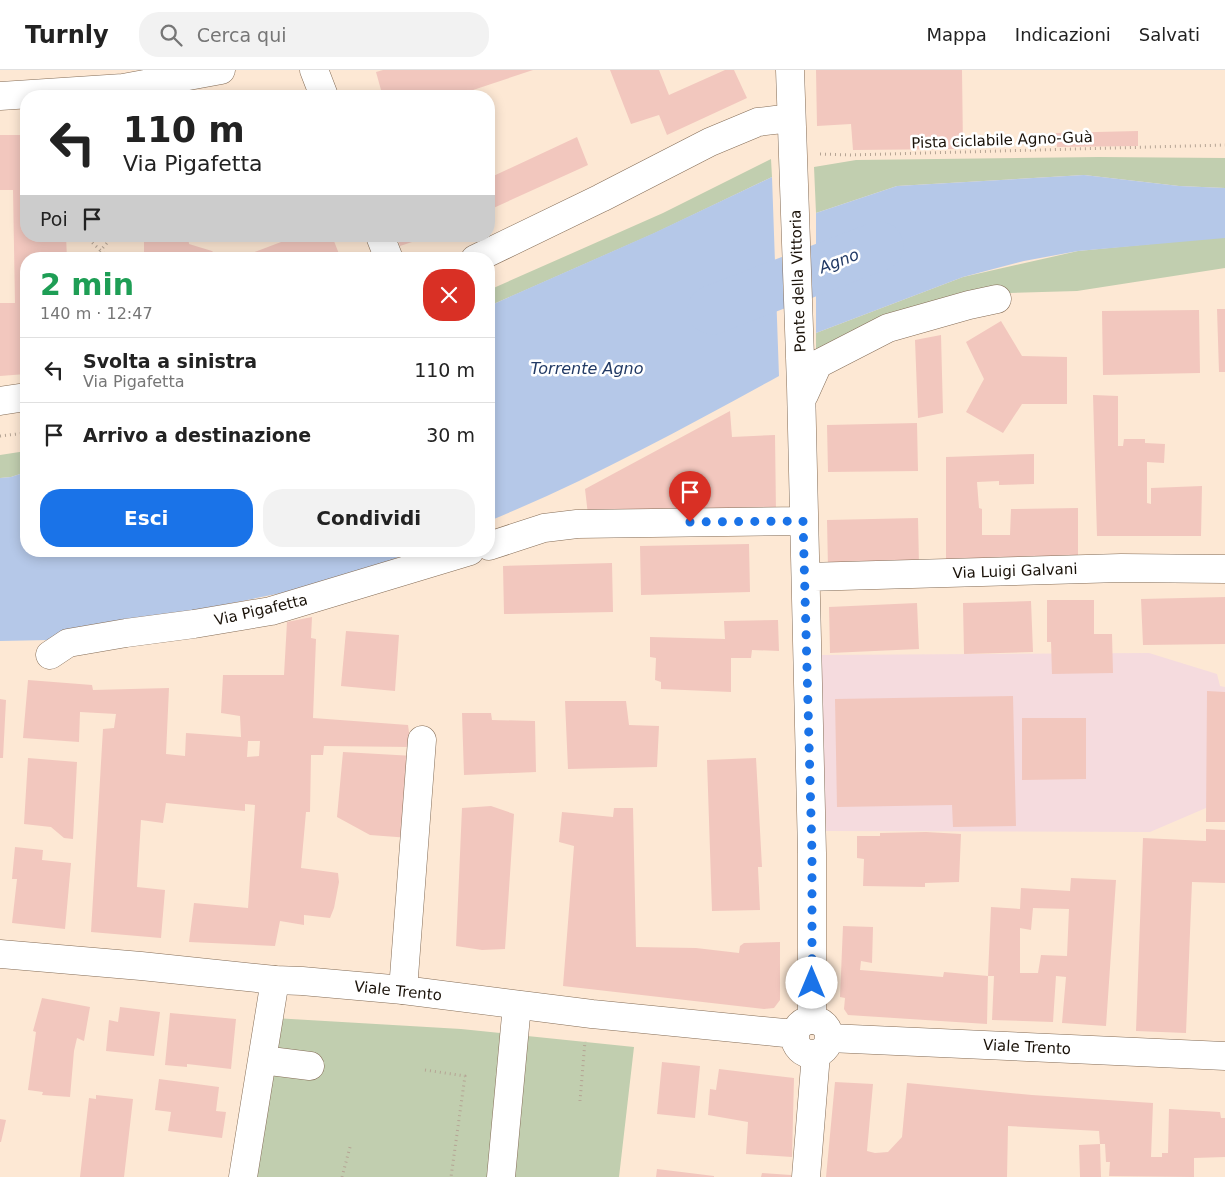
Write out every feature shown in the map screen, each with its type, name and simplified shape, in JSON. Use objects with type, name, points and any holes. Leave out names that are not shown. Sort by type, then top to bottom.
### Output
[{"type":"street","points":[[92,90],[123,88],[221,70]]},
{"type":"street","points":[[314,70],[322,90]]},
{"type":"street","name":"Ponte della Vittoria","points":[[790,70],[801,395],[812,853],[813,1037],[806,1177]]},
{"type":"street","points":[[0,96],[20,95]]},
{"type":"street","points":[[489,252],[710,142],[758,122],[791,118]]},
{"type":"street","points":[[801,395],[818,364],[888,328],[969,305],[997,300]]},
{"type":"street","points":[[0,400],[20,398]]},
{"type":"street","points":[[495,544],[544,528],[577,524],[803,521]]},
{"type":"street","name":"Via Pigafetta","points":[[50,656],[68,643],[271,611],[450,557]]},
{"type":"street","name":"Via Luigi Galvani","points":[[806,577],[1121,568],[1225,569]]},
{"type":"street","points":[[403,990],[422,740]]},
{"type":"street","name":"Viale Trento","points":[[0,954],[274,980],[403,990],[517,1005],[813,1037],[1225,1056]]},
{"type":"street","points":[[243,1177],[274,980]]},
{"type":"street","points":[[501,1177],[517,1005]]},
{"type":"street","points":[[262,1060],[310,1066]]},
{"type":"path","name":"Pista ciclabile Agno-Guà","points":[[794,173],[814,167],[813,154],[850,155],[1225,145]]},
{"type":"path","points":[[92,242],[101,250],[108,242]]},
{"type":"path","points":[[0,436],[20,434]]},
{"type":"path","points":[[580,1101],[587,1013]]},
{"type":"path","points":[[425,1070],[465,1076],[451,1177]]},
{"type":"path","points":[[342,1177],[350,1147]]},
{"type":"shaded area","points":[[1149,653],[1217,674],[1220,686],[1225,687],[1225,740],[1220,802],[1150,832],[826,831],[819,655]]},
{"type":"green space","points":[[1099,157],[1225,158],[1225,188],[1179,186],[1084,175],[897,186],[816,213],[814,167],[856,160]]},
{"type":"green space","points":[[771,159],[772,177],[655,233],[495,303],[495,287],[663,213]]},
{"type":"green space","points":[[1225,238],[1225,268],[1077,291],[979,294],[816,355],[816,333],[963,277],[1078,251]]},
{"type":"green space","points":[[20,452],[20,474],[0,478],[0,455]]},
{"type":"green space","points":[[274,1018],[461,1029],[634,1047],[619,1177],[249,1177]]},
{"type":"water","points":[[1084,175],[1179,186],[1225,188],[1225,238],[1078,251],[1024,261],[963,277],[816,333],[816,213],[897,186]]},
{"type":"water","name":"Torrente Agno","points":[[772,177],[779,376],[600,471],[495,518],[495,303],[654,233]]},
{"type":"water","points":[[20,474],[20,557],[399,557],[341,581],[49,640],[0,641],[0,478]]},
{"type":"building","points":[[383,70],[533,70],[473,90],[381,90],[376,72]]},
{"type":"building","points":[[610,70],[659,70],[669,95],[725,70],[734,70],[747,98],[667,135],[659,115],[631,124]]},
{"type":"building","points":[[816,70],[962,70],[963,149],[853,150],[851,124],[817,126]]},
{"type":"building","points":[[1138,131],[1138,146],[1057,147],[1056,133]]},
{"type":"building","points":[[0,135],[20,135],[20,242],[66,242],[67,252],[20,252],[20,374],[0,376],[0,303],[15,303],[13,190],[0,190]]},
{"type":"building","points":[[577,137],[588,165],[495,207],[495,175]]},
{"type":"building","points":[[144,242],[189,242],[189,244],[213,252],[144,252]]},
{"type":"building","points":[[281,242],[334,242],[338,252],[255,252]]},
{"type":"building","points":[[399,242],[412,242],[400,246]]},
{"type":"building","points":[[1217,309],[1225,309],[1225,372],[1219,372]]},
{"type":"building","points":[[1199,310],[1200,373],[1103,375],[1102,311]]},
{"type":"building","points":[[1001,321],[1022,356],[1067,357],[1067,404],[1022,404],[1003,433],[966,412],[984,379],[966,342]]},
{"type":"building","points":[[941,335],[943,413],[918,418],[915,340]]},
{"type":"building","points":[[1093,395],[1118,396],[1118,446],[1123,446],[1124,439],[1145,439],[1145,443],[1165,444],[1164,463],[1147,462],[1147,503],[1151,504],[1151,488],[1202,486],[1201,536],[1097,536]]},
{"type":"building","points":[[730,411],[732,437],[775,435],[776,513],[588,515],[585,489]]},
{"type":"building","points":[[917,423],[918,471],[828,472],[827,425]]},
{"type":"building","points":[[1034,454],[1034,484],[999,485],[999,481],[977,482],[979,508],[982,509],[982,535],[1010,535],[1011,509],[1078,508],[1078,561],[946,565],[946,457]]},
{"type":"building","points":[[918,518],[919,565],[828,568],[827,520]]},
{"type":"building","points":[[749,544],[750,592],[641,595],[640,546]]},
{"type":"building","points":[[612,563],[613,612],[504,614],[503,566]]},
{"type":"building","points":[[1225,597],[1225,644],[1143,645],[1141,599]]},
{"type":"building","points":[[1047,600],[1094,600],[1094,634],[1112,634],[1113,673],[1052,674],[1051,642],[1047,642]]},
{"type":"building","points":[[1031,601],[1033,652],[964,654],[963,603]]},
{"type":"building","points":[[917,603],[919,649],[830,653],[829,607]]},
{"type":"building","points":[[312,617],[311,638],[316,639],[313,718],[408,725],[411,747],[324,746],[323,755],[311,755],[310,812],[306,812],[301,868],[338,873],[339,882],[330,918],[304,915],[304,925],[280,921],[275,946],[189,942],[194,903],[248,908],[255,805],[245,804],[245,811],[166,803],[163,823],[141,820],[137,887],[165,890],[161,938],[91,932],[103,729],[114,728],[116,714],[80,712],[79,742],[23,738],[28,680],[92,685],[93,690],[169,688],[166,754],[185,756],[186,733],[241,737],[240,716],[221,713],[223,675],[284,675],[287,622]],"holes":[[[248,741],[260,741],[259,756],[247,757]]]},
{"type":"building","points":[[778,620],[779,651],[752,650],[751,658],[731,658],[731,692],[661,689],[661,682],[655,680],[656,658],[650,657],[650,637],[725,639],[724,621]]},
{"type":"building","points":[[346,631],[399,635],[395,691],[341,686]]},
{"type":"building","points":[[1207,691],[1225,692],[1225,822],[1206,822]]},
{"type":"building","points":[[1013,696],[1016,826],[953,827],[952,805],[837,807],[835,699]]},
{"type":"building","points":[[0,699],[6,700],[3,758],[0,758]]},
{"type":"building","points":[[565,701],[626,701],[629,725],[659,726],[657,767],[568,769]]},
{"type":"building","points":[[462,713],[491,713],[492,720],[535,721],[536,772],[464,775]]},
{"type":"building","points":[[1022,718],[1086,718],[1086,779],[1022,780]]},
{"type":"building","points":[[343,752],[414,756],[410,838],[370,835],[337,817]]},
{"type":"building","points":[[28,758],[77,762],[73,839],[64,838],[51,827],[24,824]]},
{"type":"building","points":[[756,758],[762,867],[758,867],[760,910],[712,911],[707,760]]},
{"type":"building","points":[[491,806],[514,814],[505,949],[482,950],[456,946],[462,808]]},
{"type":"building","points":[[614,808],[633,808],[636,947],[696,948],[739,953],[740,946],[744,943],[780,942],[780,1000],[774,1008],[764,1009],[563,986],[574,846],[559,842],[562,812],[613,817]]},
{"type":"building","points":[[1206,829],[1225,830],[1225,883],[1192,882],[1186,1033],[1136,1031],[1143,838],[1206,841]]},
{"type":"building","points":[[926,832],[961,834],[959,882],[925,883],[925,887],[863,886],[864,859],[857,858],[857,836],[880,836],[880,833]]},
{"type":"building","points":[[15,847],[43,850],[42,860],[71,863],[65,929],[12,923],[17,879],[12,879]]},
{"type":"building","points":[[1071,878],[1116,880],[1106,1026],[1062,1023],[1066,977],[1056,976],[1053,1022],[992,1020],[994,976],[988,976],[991,907],[1020,909],[1021,888],[1070,891]],"holes":[[[1033,908],[1069,909],[1067,956],[1041,955],[1038,973],[1020,973],[1020,928],[1031,930]]]},
{"type":"building","points":[[843,926],[873,927],[872,963],[861,961],[860,970],[943,977],[944,972],[988,976],[987,1024],[848,1015],[844,1009],[845,998],[840,997]]},
{"type":"building","points":[[42,998],[90,1007],[84,1041],[77,1038],[74,1051],[70,1097],[42,1095],[43,1092],[28,1090],[36,1032],[33,1031]]},
{"type":"building","points":[[120,1007],[160,1012],[154,1056],[106,1051],[109,1020],[118,1022]]},
{"type":"building","points":[[170,1013],[236,1019],[231,1069],[187,1064],[187,1067],[165,1065]]},
{"type":"building","points":[[662,1062],[700,1066],[695,1118],[657,1114]]},
{"type":"building","points":[[719,1069],[794,1078],[792,1157],[746,1154],[748,1122],[708,1115],[710,1089],[716,1090]]},
{"type":"building","points":[[159,1079],[219,1087],[216,1111],[226,1112],[222,1138],[168,1131],[171,1112],[155,1110]]},
{"type":"building","points":[[835,1082],[873,1084],[867,1151],[875,1153],[888,1152],[902,1137],[907,1083],[1032,1095],[1153,1103],[1151,1157],[1162,1157],[1162,1153],[1168,1153],[1169,1109],[1220,1112],[1221,1118],[1225,1118],[1225,1157],[1194,1158],[1194,1177],[1109,1176],[1110,1162],[1106,1162],[1105,1144],[1100,1144],[1099,1131],[1008,1126],[1007,1177],[826,1177]]},
{"type":"building","points":[[96,1095],[133,1099],[124,1177],[80,1177],[89,1098],[96,1099]]},
{"type":"building","points":[[0,1119],[6,1120],[1,1142],[0,1142]]},
{"type":"building","points":[[1100,1144],[1101,1177],[1080,1177],[1079,1145]]},
{"type":"building","points":[[657,1169],[714,1176],[714,1177],[656,1177]]},
{"type":"building","points":[[762,1173],[791,1175],[791,1177],[761,1177]]},
{"type":"waterway","name":"Agno","points":[[712,310],[879,246]]},
{"type":"route","points":[[690,522],[803,521],[812,853],[812,983]]}]
